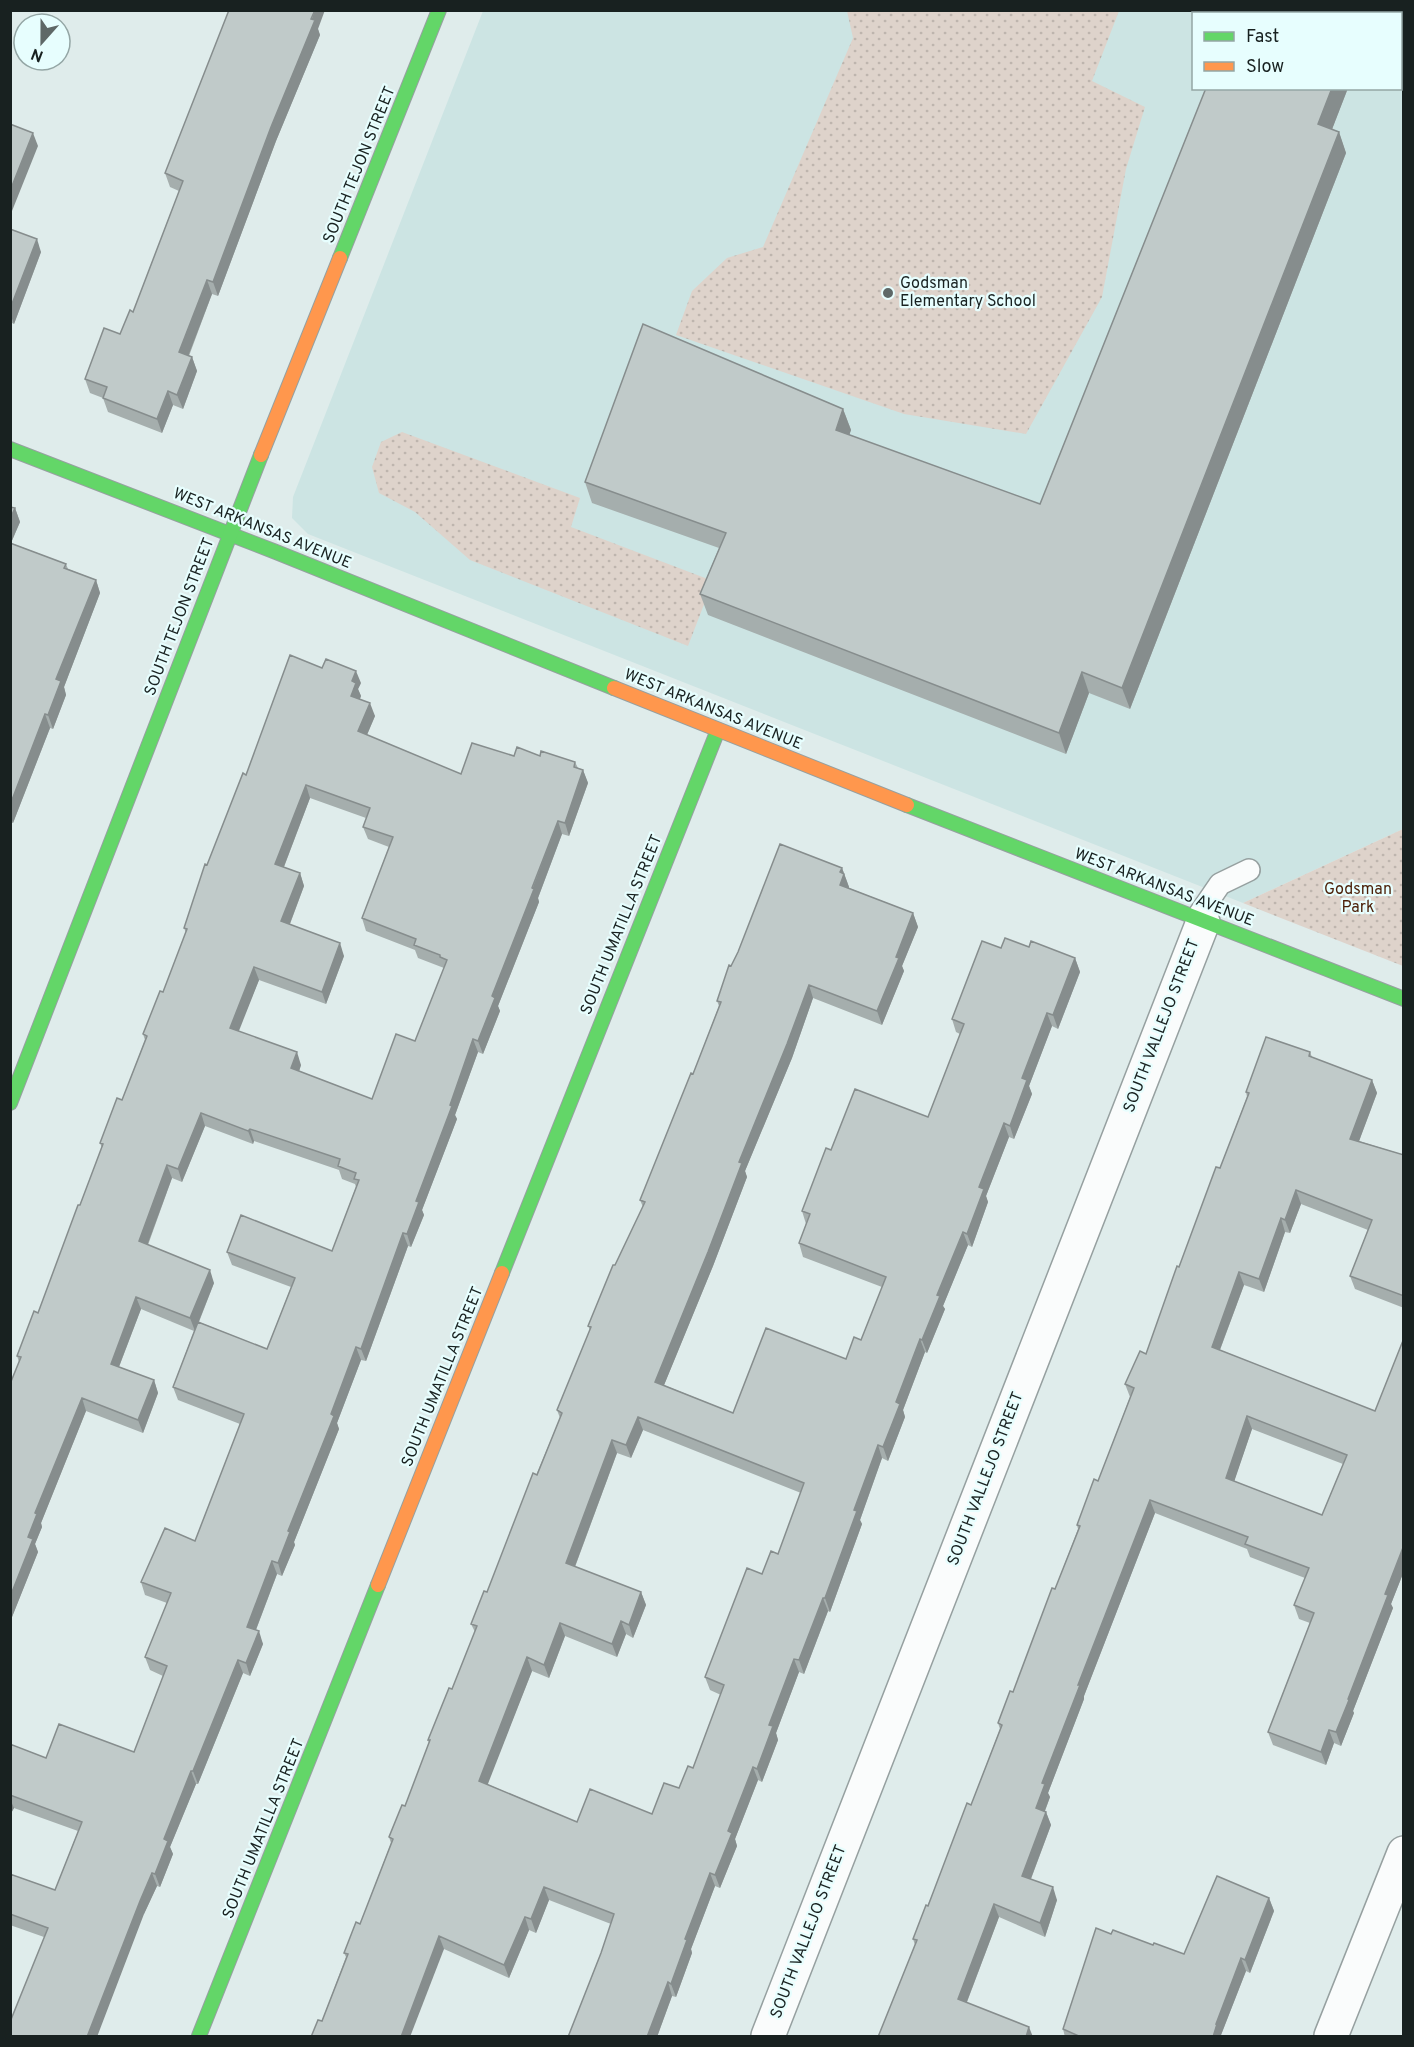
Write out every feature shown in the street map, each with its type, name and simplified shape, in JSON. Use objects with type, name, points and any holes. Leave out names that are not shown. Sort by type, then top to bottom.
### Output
[{"type":"street","name":"SOUTH TEJON STREET","points":[[10,1103],[230,533],[439,10]]},
{"type":"street","name":"WEST ARKANSAS AVENUE","points":[[10,449],[230,533],[718,730],[1404,999]]},
{"type":"street","name":"SOUTH UMATILLA STREET","points":[[199,2037],[718,730]]},
{"type":"street","name":"SOUTH VALLEJO STREET","points":[[768,2037],[1200,920]]},
{"type":"street","points":[[1331,2037],[1404,1852]]},
{"type":"lane","points":[[1200,920],[1220,884],[1249,870]]},
{"type":"shaded area","name":"Godsman Elementary School","points":[[483,11],[1403,11],[1403,829],[1243,903],[308,534],[292,518],[293,497]]},
{"type":"green space","points":[[847,11],[1119,11],[1092,81],[1145,107],[1126,169],[1102,297],[1026,434],[904,414],[676,335],[692,291],[727,258],[763,247],[853,38]]},
{"type":"green space","points":[[402,432],[580,498],[571,527],[713,581],[688,646],[470,560],[415,512],[379,493],[372,467],[381,442]]},
{"type":"green space","name":"Godsman Park","points":[[1403,829],[1403,966],[1243,903]]},
{"type":"building","points":[[229,10],[315,10],[311,19],[315,20],[271,127],[213,282],[207,280],[179,352],[192,357],[177,395],[168,391],[157,419],[103,398],[107,387],[85,379],[104,328],[120,334],[130,310],[133,312],[183,181],[165,173]]},
{"type":"building","points":[[1237,10],[1322,10],[1326,12],[1236,12]]},
{"type":"building","points":[[1205,90],[1331,90],[1318,124],[1339,132],[1122,688],[1082,672],[1059,733],[700,594],[726,533],[585,482],[643,324],[843,409],[836,430],[1040,504]]},
{"type":"building","points":[[10,124],[33,133],[10,191]]},
{"type":"building","points":[[10,229],[37,239],[10,309]]},
{"type":"building","points":[[10,507],[15,508],[10,519]]},
{"type":"building","points":[[10,543],[66,564],[64,568],[96,580],[56,679],[61,681],[48,715],[45,714],[10,805]]},
{"type":"building","points":[[290,655],[322,668],[326,659],[356,671],[352,681],[356,683],[351,696],[370,703],[358,731],[461,774],[472,743],[514,756],[517,747],[540,756],[541,751],[575,762],[574,767],[583,770],[565,823],[558,821],[532,888],[534,889],[492,996],[495,998],[478,1041],[473,1039],[450,1105],[452,1106],[416,1201],[419,1202],[407,1234],[403,1233],[361,1349],[356,1347],[331,1414],[334,1416],[288,1531],[290,1532],[278,1563],[272,1561],[247,1627],[259,1631],[246,1663],[238,1660],[164,1839],[168,1841],[155,1874],[152,1873],[140,1901],[87,2037],[10,2037],[10,2022],[48,1928],[10,1914],[10,1874],[55,1890],[82,1822],[10,1795],[10,1744],[46,1758],[59,1724],[134,1752],[167,1666],[145,1657],[171,1593],[141,1582],[165,1528],[195,1541],[244,1414],[173,1387],[198,1322],[267,1349],[295,1278],[227,1252],[241,1215],[332,1251],[359,1180],[354,1179],[356,1173],[338,1166],[340,1159],[250,1129],[248,1131],[201,1113],[178,1169],[167,1165],[139,1241],[210,1270],[190,1318],[136,1297],[111,1364],[154,1380],[138,1420],[82,1398],[35,1513],[37,1514],[28,1537],[33,1539],[10,1597],[10,1384],[21,1357],[17,1356],[34,1311],[38,1313],[78,1205],[80,1205],[103,1144],[100,1143],[117,1098],[122,1100],[147,1036],[143,1034],[160,991],[163,992],[187,929],[184,928],[205,864],[207,865],[243,773],[246,775]],"holes":[[[306,785],[370,808],[363,827],[393,837],[362,918],[416,939],[414,945],[447,960],[415,1041],[396,1034],[372,1099],[291,1068],[297,1052],[230,1028],[254,967],[322,992],[340,943],[281,921],[300,873],[275,864]]]},
{"type":"building","points":[[780,844],[842,868],[840,872],[844,874],[840,885],[913,913],[896,957],[899,958],[877,1011],[809,985],[739,1162],[742,1163],[708,1252],[655,1382],[733,1413],[766,1328],[846,1359],[854,1337],[861,1340],[886,1277],[799,1243],[810,1214],[802,1211],[826,1148],[831,1150],[855,1089],[928,1117],[964,1024],[952,1019],[982,941],[1001,948],[1005,938],[1029,947],[1031,941],[1075,958],[1053,1015],[1047,1013],[1022,1078],[1027,1080],[1010,1126],[1004,1123],[979,1187],[984,1189],[967,1234],[963,1232],[937,1295],[940,1296],[922,1340],[920,1339],[896,1402],[900,1404],[883,1447],[878,1445],[825,1598],[823,1598],[799,1660],[794,1659],[769,1725],[773,1726],[757,1769],[753,1767],[728,1831],[732,1833],[715,1875],[710,1873],[671,1984],[668,1982],[647,2037],[568,2037],[614,1914],[544,1887],[531,1919],[525,1917],[504,1965],[439,1936],[401,2037],[311,2037],[318,2020],[322,2021],[348,1954],[344,1953],[356,1922],[360,1924],[393,1839],[389,1837],[402,1805],[405,1806],[430,1740],[428,1740],[449,1688],[452,1689],[477,1626],[471,1624],[484,1591],[487,1592],[533,1473],[537,1475],[562,1413],[557,1410],[591,1327],[588,1326],[613,1265],[645,1202],[640,1200],[721,1002],[717,1001],[729,965],[731,966]],"holes":[[[638,1417],[804,1483],[778,1554],[771,1551],[762,1574],[747,1568],[705,1677],[724,1685],[693,1768],[688,1766],[679,1788],[664,1783],[652,1814],[590,1789],[577,1822],[479,1781],[527,1657],[544,1665],[560,1623],[612,1644],[621,1621],[629,1625],[641,1592],[566,1563],[612,1440],[626,1445]]]},
{"type":"building","points":[[1266,1037],[1310,1052],[1309,1056],[1372,1080],[1350,1139],[1404,1155],[1404,1296],[1350,1276],[1372,1220],[1296,1190],[1285,1220],[1281,1218],[1259,1279],[1239,1272],[1212,1347],[1375,1411],[1404,1338],[1404,1545],[1349,1700],[1336,1732],[1329,1730],[1321,1752],[1268,1732],[1314,1613],[1294,1605],[1309,1568],[1245,1544],[1248,1537],[1150,1500],[1042,1783],[1045,1784],[1036,1808],[1046,1812],[1022,1876],[1053,1887],[1040,1923],[994,1904],[958,1999],[1029,2027],[1026,2037],[878,2037],[917,1940],[913,1939],[926,1905],[928,1906],[967,1803],[971,1805],[1002,1725],[998,1723],[1010,1691],[1013,1692],[1052,1588],[1055,1589],[1080,1526],[1077,1525],[1094,1479],[1098,1481],[1134,1388],[1125,1384],[1140,1351],[1146,1354],[1177,1266],[1179,1267],[1216,1167],[1220,1168],[1249,1093],[1246,1092]],"holes":[[[1247,1416],[1347,1455],[1322,1515],[1226,1478]]]},
{"type":"building","points":[[1217,1876],[1269,1898],[1245,1960],[1241,1958],[1213,2037],[1081,2037],[1063,2029],[1096,1928],[1111,1934],[1113,1930],[1184,1954]]},
{"type":"traffic: fast","points":[[340,258],[439,10]]},
{"type":"traffic: fast","points":[[10,449],[276,552],[614,688]]},
{"type":"traffic: fast","points":[[10,1103],[261,455]]},
{"type":"traffic: fast","points":[[502,1273],[718,730]]},
{"type":"traffic: fast","points":[[907,805],[1404,999]]},
{"type":"traffic: fast","points":[[199,2036],[378,1585]]},
{"type":"traffic: slow","points":[[261,455],[340,258]]},
{"type":"traffic: slow","points":[[614,688],[907,805]]},
{"type":"traffic: slow","points":[[378,1585],[502,1273]]},
{"type":"place","name":"Godsman Elementary School","points":[[888,293]]}]
